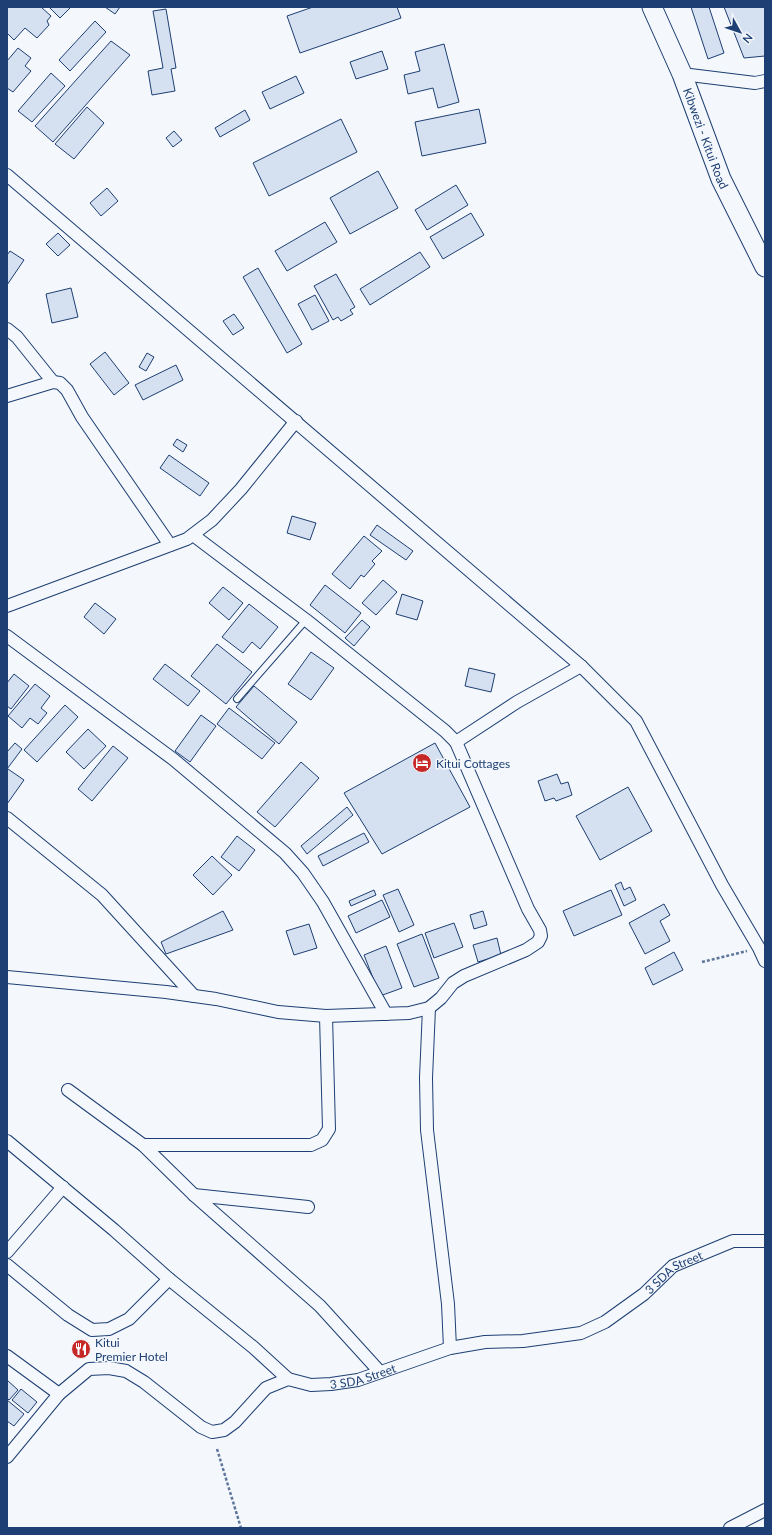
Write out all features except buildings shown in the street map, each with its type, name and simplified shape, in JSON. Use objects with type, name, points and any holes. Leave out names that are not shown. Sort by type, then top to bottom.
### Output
[{"type":"main road","name":"Kibwezi - Kitui Road","points":[[652,7],[682,74],[721,179],[765,267]]},
{"type":"street","points":[[682,74],[755,83],[765,81]]},
{"type":"street","points":[[7,175],[581,666],[636,721],[722,885],[759,948],[765,962]]},
{"type":"street","points":[[7,329],[17,337],[53,382]]},
{"type":"street","points":[[7,396],[53,382],[60,383],[67,390],[82,417],[170,545]]},
{"type":"street","points":[[7,606],[187,539],[212,520],[241,490],[296,421]]},
{"type":"street","points":[[7,977],[194,996],[278,1012],[326,1016],[409,1013],[429,1008],[441,998],[453,983],[464,976],[526,950],[538,942],[542,936],[528,909],[456,742],[445,731],[306,620],[193,535]]},
{"type":"street","points":[[7,636],[173,759],[284,853],[303,873],[323,902],[386,1014]]},
{"type":"street","points":[[456,742],[517,702],[581,666]]},
{"type":"street","points":[[7,818],[102,895],[194,996]]},
{"type":"street","points":[[429,1008],[426,1078],[427,1130],[448,1304],[450,1348]]},
{"type":"street","points":[[143,1145],[311,1145],[322,1140],[329,1129],[326,1016]]},
{"type":"street","points":[[68,1090],[143,1145],[194,1195],[320,1306],[380,1372]]},
{"type":"street","points":[[7,1141],[114,1230],[169,1279],[253,1347],[288,1379],[266,1388],[235,1422],[224,1430],[212,1432],[201,1427],[144,1382],[126,1371],[108,1368],[89,1370],[59,1394],[7,1457]]},
{"type":"street","points":[[7,1252],[63,1187]]},
{"type":"street","points":[[194,1195],[308,1207]]},
{"type":"street","name":"3 SDA Street","points":[[288,1379],[312,1385],[358,1380],[450,1348],[485,1342],[523,1341],[581,1333],[605,1322],[644,1294],[673,1266],[733,1241],[765,1241]]},
{"type":"street","points":[[7,1266],[68,1315],[92,1330],[109,1329],[128,1319],[169,1279]]},
{"type":"street","points":[[7,1356],[59,1394]]},
{"type":"street","points":[[730,1528],[765,1510]]},
{"type":"lane","points":[[237,700],[306,620]]},
{"type":"path","points":[[702,962],[759,948]]},
{"type":"path","points":[[217,1449],[241,1528]]},
{"type":"place","name":"Kitui Cottages","points":[[422,763]]},
{"type":"place","name":"Kitui Premier Hotel","points":[[81,1349]]}]
